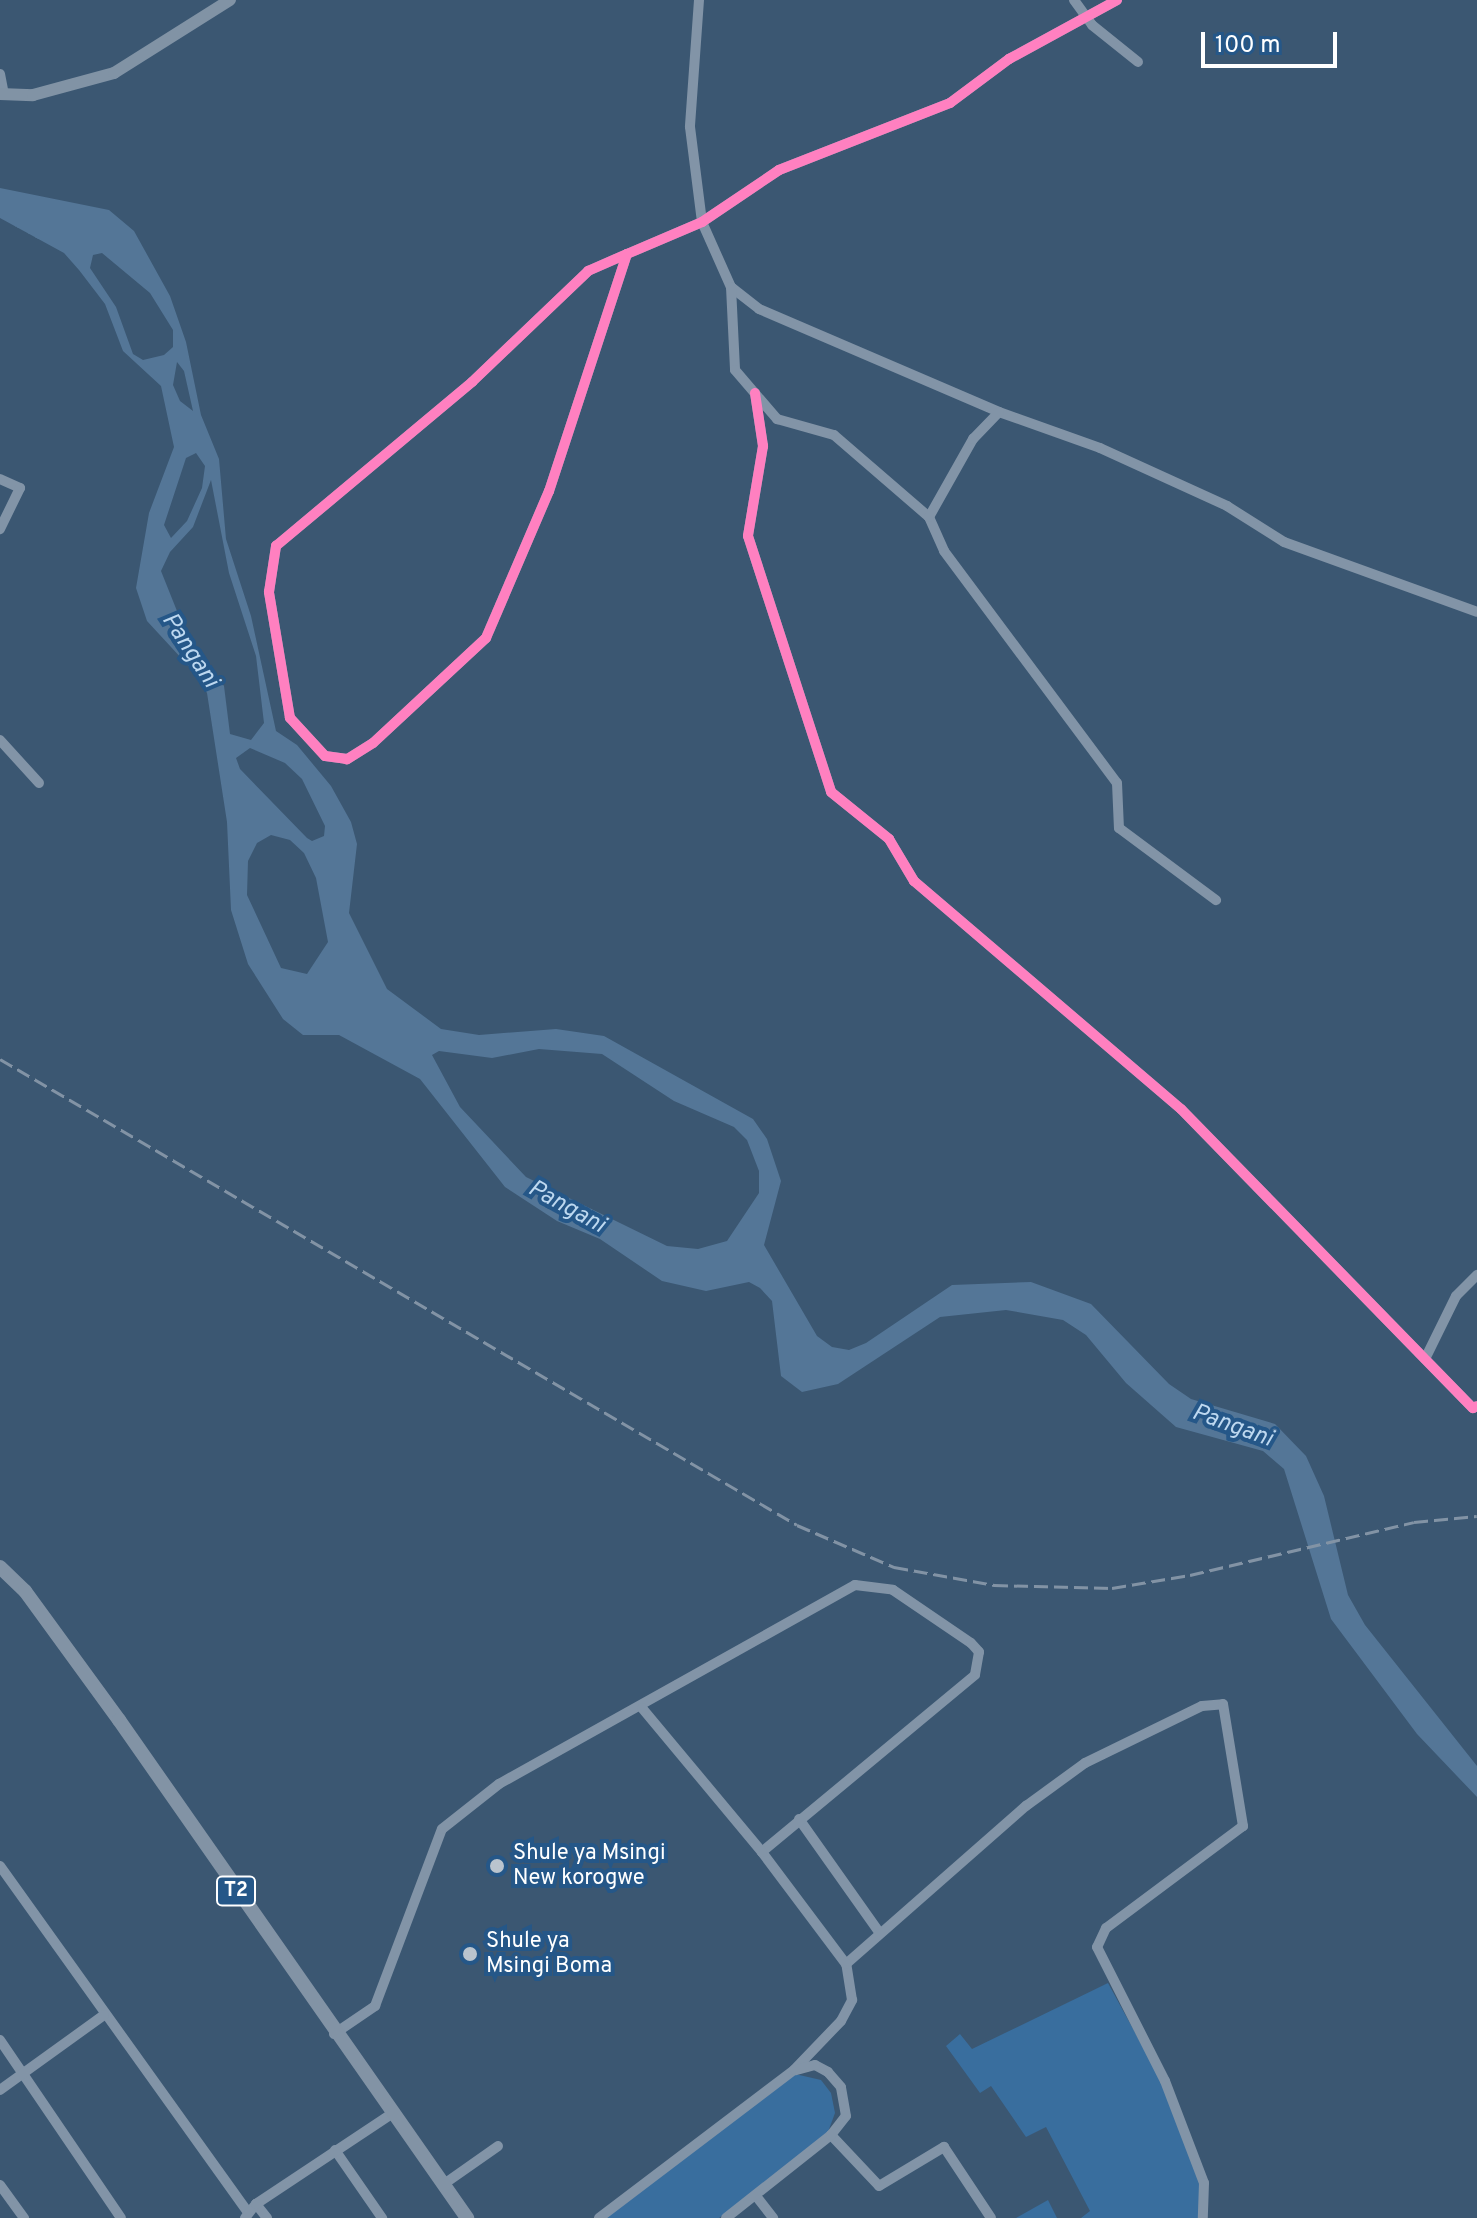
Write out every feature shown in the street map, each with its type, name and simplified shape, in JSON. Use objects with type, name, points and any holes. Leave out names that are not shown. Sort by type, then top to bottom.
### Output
[{"type":"highway","name":"T2","points":[[0,1567],[25,1591],[119,1720],[334,2034],[467,2218]]},
{"type":"main road","points":[[2,94],[60,89],[114,73],[230,0]]},
{"type":"street","points":[[699,0],[690,127],[702,222],[731,287],[735,370],[777,419],[834,435],[929,517],[944,551],[1117,783],[1119,828],[1216,900]]},
{"type":"street","points":[[1074,0],[1086,16],[1138,62]]},
{"type":"street","points":[[627,254],[549,491],[486,638],[373,743],[347,759],[325,756],[290,718],[269,592],[276,546],[472,382],[588,271],[627,254],[702,222],[779,170],[950,103],[1009,59],[1117,0]]},
{"type":"street","points":[[0,74],[2,94]]},
{"type":"street","points":[[731,287],[759,309],[999,412],[1100,448],[1184,487],[1284,542],[1477,612]]},
{"type":"street","points":[[755,393],[763,446],[748,536],[831,792],[889,839],[914,881],[1181,1109],[1473,1408],[1477,1406]]},
{"type":"street","points":[[929,517],[973,439],[999,412]]},
{"type":"street","points":[[0,479],[20,488],[0,529]]},
{"type":"street","points":[[0,740],[39,783]]},
{"type":"street","points":[[1425,1359],[1456,1296],[1477,1275]]},
{"type":"street","points":[[334,2034],[375,2006],[442,1829],[499,1784],[642,1708],[855,1585],[893,1590],[971,1643],[979,1652],[975,1675],[762,1852]]},
{"type":"street","points":[[846,1964],[1026,1806],[1085,1763],[1202,1706],[1223,1704],[1243,1826],[1106,1928],[1097,1947],[1165,2081],[1204,2183],[1203,2218]]},
{"type":"street","points":[[599,2218],[794,2070],[841,2021],[852,2000],[846,1964],[762,1852],[642,1708]]},
{"type":"street","points":[[799,1819],[879,1932]]},
{"type":"street","points":[[0,1866],[104,2015],[249,2211],[267,2218]]},
{"type":"street","points":[[0,2090],[104,2015]]},
{"type":"street","points":[[0,2040],[121,2218]]},
{"type":"street","points":[[726,2218],[831,2135],[846,2116],[841,2087],[815,2065],[794,2070]]},
{"type":"street","points":[[249,2211],[393,2113]]},
{"type":"street","points":[[831,2135],[879,2186],[944,2147],[991,2218]]},
{"type":"street","points":[[444,2184],[498,2146]]},
{"type":"street","points":[[335,2150],[382,2218]]},
{"type":"street","points":[[0,2185],[24,2218]]},
{"type":"street","points":[[756,2196],[773,2218]]},
{"type":"shaded area","points":[[1108,1983],[1162,2082],[1200,2184],[1199,2218],[1081,2218],[1090,2211],[1046,2127],[1026,2137],[991,2086],[980,2093],[946,2046],[960,2034],[972,2049]]},
{"type":"shaded area","points":[[795,2074],[821,2080],[831,2093],[835,2113],[828,2132],[781,2172],[719,2218],[606,2218]]},
{"type":"shaded area","points":[[1048,2200],[1057,2218],[1016,2218]]},
{"type":"water","name":"Pangani","points":[[0,188],[109,210],[134,231],[170,296],[186,342],[201,415],[219,459],[226,539],[251,616],[276,731],[297,745],[331,786],[351,822],[357,844],[349,913],[387,989],[441,1029],[479,1035],[556,1029],[604,1036],[753,1119],[767,1139],[781,1181],[764,1245],[817,1336],[832,1347],[849,1350],[866,1343],[952,1285],[1031,1282],[1091,1304],[1169,1384],[1191,1399],[1275,1424],[1306,1456],[1324,1496],[1348,1595],[1365,1625],[1477,1766],[1477,1797],[1417,1734],[1331,1619],[1284,1469],[1263,1451],[1176,1427],[1126,1383],[1086,1335],[1063,1320],[1006,1310],[940,1317],[838,1384],[802,1392],[781,1376],[772,1301],[760,1288],[749,1282],[706,1291],[662,1281],[600,1239],[557,1221],[505,1187],[420,1079],[339,1035],[303,1035],[283,1019],[248,964],[231,910],[227,822],[207,693],[195,673],[147,621],[136,588],[149,513],[174,447],[161,386],[123,351],[105,304],[64,253],[0,218]],"holes":[[[102,253],[150,293],[173,330],[173,347],[164,355],[143,360],[133,354],[116,307],[90,268],[93,255]],[[177,362],[184,371],[193,411],[180,401],[173,385]],[[196,453],[205,466],[202,488],[187,521],[171,538],[164,525],[186,458]],[[211,480],[229,573],[256,656],[264,723],[251,740],[230,734],[224,686],[185,631],[161,571],[170,552],[193,527]],[[250,748],[285,763],[302,779],[325,826],[324,836],[312,841],[307,838],[240,769],[236,758]],[[271,835],[290,840],[304,853],[316,878],[328,942],[307,974],[281,968],[247,895],[248,861],[257,843]],[[539,1049],[602,1054],[674,1101],[734,1127],[747,1140],[759,1171],[759,1193],[727,1241],[698,1249],[667,1246],[526,1177],[460,1107],[432,1055],[439,1051],[492,1058]]]},
{"type":"railway","points":[[0,1059],[797,1525],[894,1567],[994,1585],[1112,1588],[1190,1575],[1414,1522],[1477,1516]]},
{"type":"cycle path","points":[[627,254],[549,491],[486,638],[373,743],[347,759],[325,756],[290,718],[269,592],[276,546],[472,382],[588,271],[627,254],[702,222],[779,170],[950,103],[1009,59],[1117,0]]},
{"type":"cycle path","points":[[755,393],[763,446],[748,536],[831,792],[889,839],[914,881],[1181,1109],[1473,1408],[1477,1406]]},
{"type":"place","name":"Shule ya Msingi New korogwe","points":[[497,1866]]},
{"type":"place","name":"Shule ya Msingi Boma","points":[[470,1954]]}]
